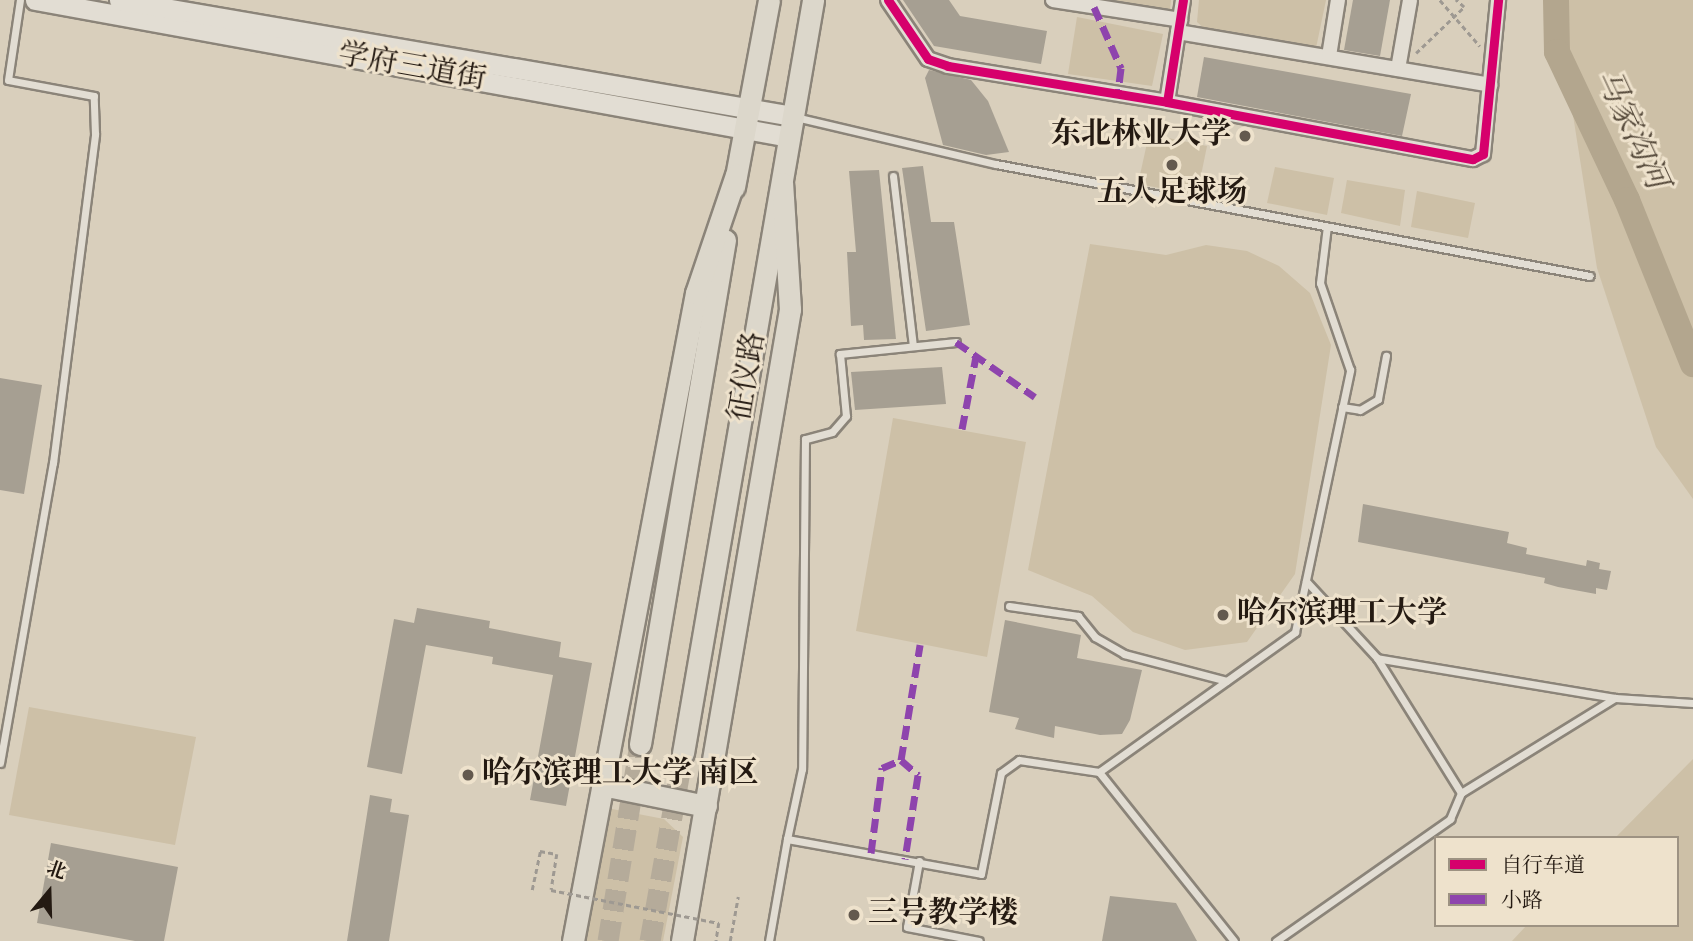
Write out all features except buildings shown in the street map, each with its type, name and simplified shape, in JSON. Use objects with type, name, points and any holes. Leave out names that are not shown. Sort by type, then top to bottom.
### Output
[{"type":"main road","name":"学府三道街","points":[[35,0],[748,118],[793,116]]},
{"type":"main road","name":"学府三道街","points":[[119,0],[748,118],[789,137]]},
{"type":"main road","points":[[640,744],[736,175],[769,0]]},
{"type":"main road","name":"征仪路","points":[[683,753],[813,0]]},
{"type":"main road","points":[[573,941],[696,293],[736,175]]},
{"type":"main road","points":[[682,941],[790,309],[782,183]]},
{"type":"main road","points":[[602,785],[706,806]]},
{"type":"street","points":[[888,0],[928,58],[948,66],[1167,102],[1473,159],[1483,154],[1498,0]]},
{"type":"street","points":[[1053,0],[1329,56],[1490,85]]},
{"type":"street","points":[[1167,102],[1183,0]]},
{"type":"street","points":[[1329,56],[1338,0]]},
{"type":"street","points":[[1398,69],[1410,0]]},
{"type":"lane","points":[[0,87],[8,80],[20,0]]},
{"type":"lane","points":[[0,763],[53,463],[95,134],[94,96],[8,80]]},
{"type":"lane","points":[[793,116],[996,164],[1590,276]]},
{"type":"lane","points":[[893,176],[913,346]]},
{"type":"lane","points":[[1100,772],[1295,632],[1350,370],[1321,283],[1327,226]]},
{"type":"lane","points":[[769,941],[802,769],[805,439],[832,432],[846,416],[840,354],[956,342]]},
{"type":"lane","points":[[1342,407],[1360,410],[1378,399],[1386,356]]},
{"type":"lane","points":[[1306,581],[1377,658],[1461,793]]},
{"type":"lane","points":[[1009,606],[1078,617],[1095,637],[1124,654],[1227,681]]},
{"type":"lane","points":[[1377,658],[1615,698],[1693,703]]},
{"type":"lane","points":[[1276,941],[1450,819],[1461,793],[1615,698]]},
{"type":"lane","points":[[787,839],[981,874],[1002,773],[1018,760],[1100,772],[1234,941]]},
{"type":"lane","points":[[919,861],[907,926],[979,941]]},
{"type":"path","points":[[1440,0],[1454,19],[1493,58]]},
{"type":"path","points":[[1398,69],[1454,19],[1464,7],[1456,0]]},
{"type":"path","points":[[533,890],[540,851],[557,854],[551,890],[719,923],[716,941]]},
{"type":"path","points":[[730,941],[738,897]]},
{"type":"shaded area","points":[[1112,0],[1171,0],[1170,10]]},
{"type":"shaded area","points":[[1199,0],[1326,0],[1316,48],[1206,30],[1197,22]]},
{"type":"shaded area","points":[[1555,0],[1693,0],[1693,499],[1656,447],[1597,268]]},
{"type":"shaded area","points":[[1077,17],[1163,34],[1152,86],[1068,74]]},
{"type":"shaded area","name":"五人足球场","points":[[1149,134],[1207,146],[1197,195],[1138,184]]},
{"type":"shaded area","points":[[1275,167],[1334,178],[1327,215],[1267,203]]},
{"type":"shaded area","points":[[1347,180],[1405,190],[1400,226],[1341,213]]},
{"type":"shaded area","points":[[1417,191],[1475,203],[1468,238],[1411,227]]},
{"type":"shaded area","points":[[1090,244],[1166,255],[1206,245],[1247,251],[1279,266],[1310,293],[1331,345],[1295,574],[1247,642],[1185,650],[1133,632],[1092,596],[1028,570]]},
{"type":"shaded area","points":[[893,418],[1026,442],[987,657],[856,631]]},
{"type":"shaded area","points":[[29,707],[196,737],[175,845],[9,815]]},
{"type":"shaded area","points":[[1693,759],[1693,941],[1512,941],[1525,927],[1679,927],[1679,836],[1617,836]]},
{"type":"shaded area","points":[[607,808],[664,819],[683,837],[663,941],[582,941]]},
{"type":"waterway","name":"马家沟河","points":[[1556,0],[1557,52],[1627,200],[1693,364]]},
{"type":"tunnel","points":[[608,941],[640,744]]},
{"type":"tunnel","points":[[650,941],[683,753]]},
{"type":"marked path","points":[[1094,7],[1121,68],[1118,94]]},
{"type":"marked path","points":[[956,342],[1035,397]]},
{"type":"marked path","points":[[962,429],[976,356]]},
{"type":"marked path","points":[[901,760],[920,645]]},
{"type":"marked path","points":[[901,760],[918,775],[905,859]]},
{"type":"marked path","points":[[871,853],[882,768],[901,760]]},
{"type":"cycle path","points":[[888,0],[928,59],[948,66],[1167,102]]},
{"type":"cycle path","points":[[1183,0],[1167,102],[1473,159],[1483,154],[1498,0]]},
{"type":"place","name":"东北林业大学","points":[[1245,136]]},
{"type":"place","name":"五人足球场","points":[[1172,165]]},
{"type":"place","name":"哈尔滨理工大学","points":[[1223,615]]},
{"type":"place","name":"哈尔滨理工大学 南区","points":[[468,775]]},
{"type":"place","name":"三号教学楼","points":[[854,915]]}]
